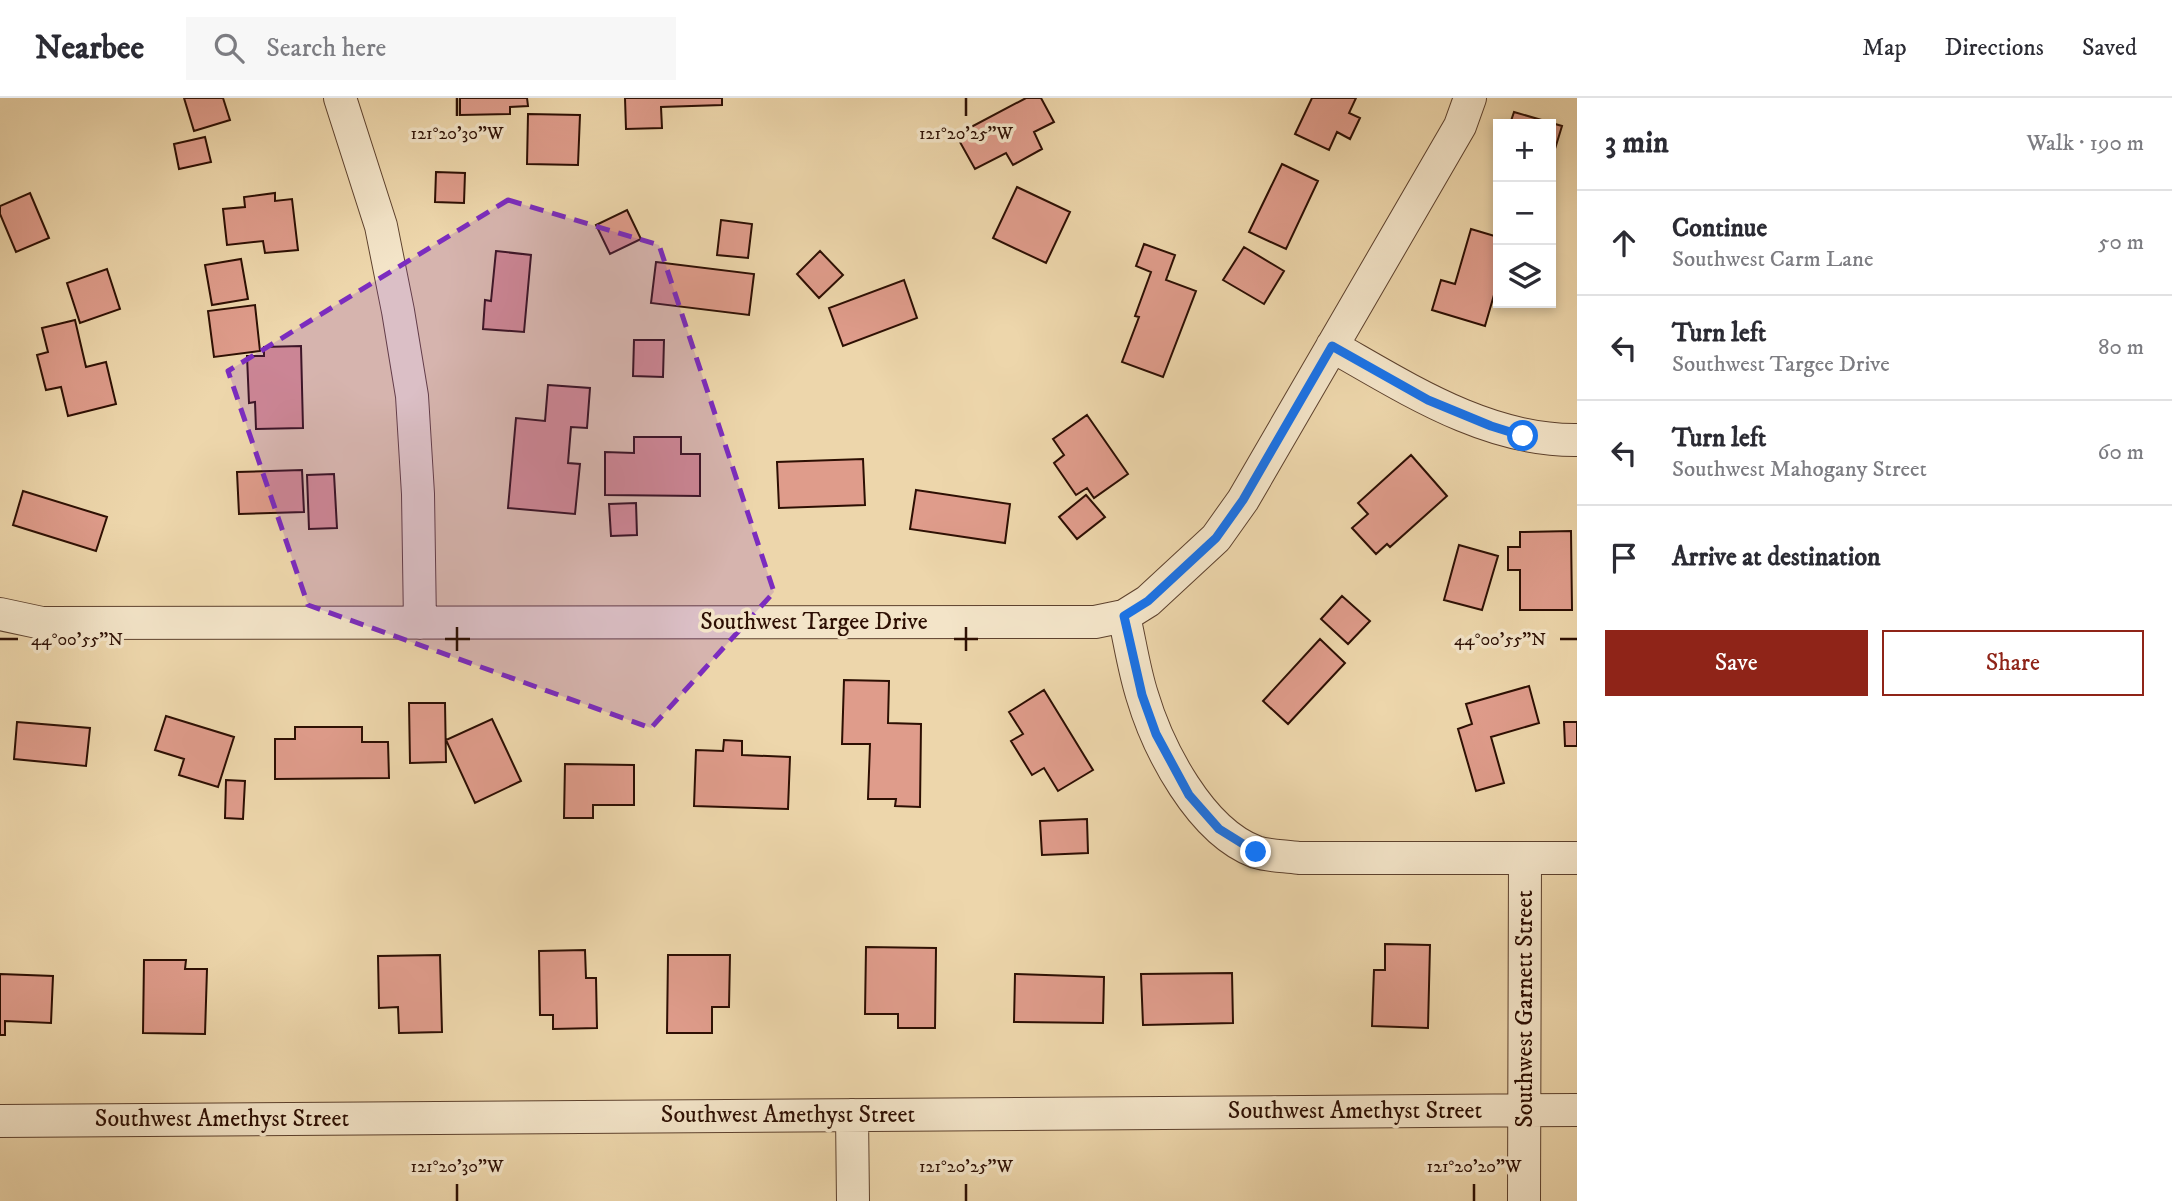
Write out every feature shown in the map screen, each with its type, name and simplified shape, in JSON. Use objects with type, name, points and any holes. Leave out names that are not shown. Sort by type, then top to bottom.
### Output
[{"type":"street","points":[[340,98],[381,226],[412,396],[418,494],[420,623]]},
{"type":"street","name":"Southwest Targee Drive","points":[[0,614],[42,624],[1095,622],[1124,616],[1148,601],[1216,538],[1243,500],[1460,126],[1470,98]]},
{"type":"street","points":[[1332,346],[1428,400],[1491,426],[1523,436],[1577,440]]},
{"type":"street","points":[[1124,616],[1142,695],[1156,734],[1182,783],[1219,829],[1256,852],[1298,858],[1577,859]]},
{"type":"street","name":"Southwest Garnett Street","points":[[1524,1201],[1525,859]]},
{"type":"street","name":"Southwest Amethyst Street","points":[[0,1121],[1577,1110]]},
{"type":"street","points":[[852,1115],[853,1201]]},
{"type":"highlighted area","points":[[508,200],[659,245],[774,592],[651,728],[308,605],[228,371]]},
{"type":"building","points":[[184,98],[223,98],[230,120],[194,131]]},
{"type":"building","points":[[460,98],[527,98],[528,106],[510,107],[510,114],[460,115]]},
{"type":"building","points":[[625,98],[722,98],[722,105],[661,107],[662,128],[626,129]]},
{"type":"building","points":[[1026,98],[1041,98],[1054,122],[1034,132],[1042,149],[1013,165],[1006,153],[975,169],[956,135]]},
{"type":"building","points":[[1312,98],[1356,98],[1349,113],[1360,118],[1350,139],[1337,132],[1329,150],[1295,134]]},
{"type":"building","points":[[1514,112],[1538,119],[1512,119]]},
{"type":"building","points":[[528,114],[580,115],[578,165],[527,164]]},
{"type":"building","points":[[1556,124],[1562,126],[1556,146]]},
{"type":"building","points":[[205,137],[211,162],[179,169],[174,144]]},
{"type":"building","points":[[1282,164],[1318,181],[1286,249],[1249,232]]},
{"type":"building","points":[[436,172],[465,173],[464,203],[435,202]]},
{"type":"building","points":[[1017,187],[1070,212],[1046,263],[993,238]]},
{"type":"building","points":[[30,193],[49,238],[16,252],[0,214],[0,206]]},
{"type":"building","points":[[275,193],[275,201],[292,199],[298,250],[265,253],[263,241],[227,245],[223,209],[245,207],[244,197]]},
{"type":"building","points":[[627,210],[641,239],[610,254],[596,225]]},
{"type":"building","points":[[721,220],[752,224],[748,258],[717,255]]},
{"type":"building","points":[[1471,229],[1493,236],[1493,298],[1485,326],[1432,310],[1441,280],[1455,284]]},
{"type":"building","points":[[1144,244],[1175,255],[1166,280],[1196,291],[1163,377],[1122,362],[1139,317],[1135,316],[1151,272],[1136,266]]},
{"type":"building","points":[[1244,247],[1284,271],[1264,304],[1223,280]]},
{"type":"building","points":[[496,251],[531,255],[524,332],[483,329],[485,300],[491,301]]},
{"type":"building","points":[[820,251],[843,275],[819,298],[797,274]]},
{"type":"building","points":[[241,259],[248,299],[212,305],[205,265]]},
{"type":"building","points":[[656,262],[754,274],[749,315],[651,303]]},
{"type":"building","points":[[107,269],[120,309],[80,323],[67,283]]},
{"type":"building","points":[[904,280],[917,318],[843,346],[829,308]]},
{"type":"building","points":[[255,305],[260,351],[214,357],[208,311]]},
{"type":"building","points":[[75,320],[86,367],[106,362],[116,404],[68,416],[61,387],[46,390],[37,355],[48,352],[42,328]]},
{"type":"building","points":[[634,340],[664,340],[663,377],[633,376]]},
{"type":"building","points":[[301,346],[303,428],[256,429],[255,402],[249,403],[247,356],[264,356],[264,347]]},
{"type":"building","points":[[548,385],[590,388],[587,428],[571,427],[568,463],[580,464],[575,514],[508,508],[516,418],[545,421]]},
{"type":"building","points":[[1087,415],[1128,474],[1094,498],[1087,488],[1076,495],[1054,463],[1064,455],[1053,439]]},
{"type":"building","points":[[634,437],[681,437],[681,454],[700,454],[700,496],[605,495],[605,452],[634,453]]},
{"type":"building","points":[[1411,455],[1447,496],[1390,547],[1387,544],[1376,554],[1352,528],[1368,514],[1358,503]]},
{"type":"building","points":[[863,459],[865,505],[779,508],[777,462]]},
{"type":"building","points":[[302,470],[304,512],[239,514],[237,472]]},
{"type":"building","points":[[334,474],[337,528],[309,529],[307,475]]},
{"type":"building","points":[[916,490],[1010,504],[1005,543],[910,529]]},
{"type":"building","points":[[23,491],[107,517],[96,551],[13,525]]},
{"type":"building","points":[[1086,495],[1105,517],[1077,539],[1059,517]]},
{"type":"building","points":[[636,503],[637,535],[611,536],[609,504]]},
{"type":"building","points":[[1571,531],[1572,610],[1520,610],[1520,570],[1508,570],[1508,547],[1520,547],[1520,532]]},
{"type":"building","points":[[1459,545],[1498,556],[1482,610],[1444,600]]},
{"type":"building","points":[[1342,596],[1370,621],[1348,644],[1321,619]]},
{"type":"building","points":[[1320,639],[1345,663],[1288,724],[1263,701]]},
{"type":"building","points":[[844,680],[889,681],[888,723],[921,724],[920,807],[895,806],[896,799],[868,799],[870,744],[842,744]]},
{"type":"building","points":[[1529,686],[1539,723],[1491,737],[1504,783],[1476,791],[1458,729],[1472,724],[1466,704]]},
{"type":"building","points":[[1044,690],[1093,770],[1058,791],[1044,768],[1032,775],[1011,741],[1023,734],[1009,712]]},
{"type":"building","points":[[409,703],[445,703],[446,762],[410,763]]},
{"type":"building","points":[[166,716],[234,737],[218,787],[179,775],[184,759],[155,750]]},
{"type":"building","points":[[492,719],[521,781],[475,803],[446,740]]},
{"type":"building","points":[[17,722],[90,728],[86,766],[14,759]]},
{"type":"building","points":[[1564,722],[1577,722],[1577,746],[1565,746]]},
{"type":"building","points":[[295,727],[362,727],[362,742],[388,742],[389,778],[275,779],[275,739],[295,739]]},
{"type":"building","points":[[724,740],[742,741],[742,755],[790,757],[788,809],[694,806],[696,750],[723,751]]},
{"type":"building","points":[[565,764],[634,765],[634,805],[593,805],[593,818],[564,818]]},
{"type":"building","points":[[226,780],[245,781],[243,819],[225,818]]},
{"type":"building","points":[[1087,819],[1088,853],[1042,855],[1040,821]]},
{"type":"building","points":[[1385,944],[1430,945],[1428,1028],[1372,1026],[1374,970],[1385,970]]},
{"type":"building","points":[[866,947],[936,948],[935,1028],[898,1028],[898,1014],[865,1014]]},
{"type":"building","points":[[585,950],[586,978],[596,978],[597,1028],[553,1029],[553,1015],[540,1015],[539,951]]},
{"type":"building","points":[[440,955],[442,1032],[399,1033],[398,1007],[379,1008],[378,956]]},
{"type":"building","points":[[668,955],[730,955],[729,1007],[712,1007],[712,1033],[667,1033]]},
{"type":"building","points":[[144,960],[186,960],[185,969],[207,969],[205,1034],[143,1033]]},
{"type":"building","points":[[1232,973],[1233,1023],[1143,1025],[1141,974]]},
{"type":"building","points":[[0,974],[53,976],[51,1023],[5,1021],[5,1035],[0,1035]]},
{"type":"building","points":[[1015,974],[1104,977],[1103,1023],[1014,1022]]},
{"type":"route","points":[[1256,852],[1219,829],[1189,795],[1156,734],[1142,695],[1124,616],[1148,601],[1216,538],[1243,500],[1332,346],[1428,400],[1523,436]]}]
